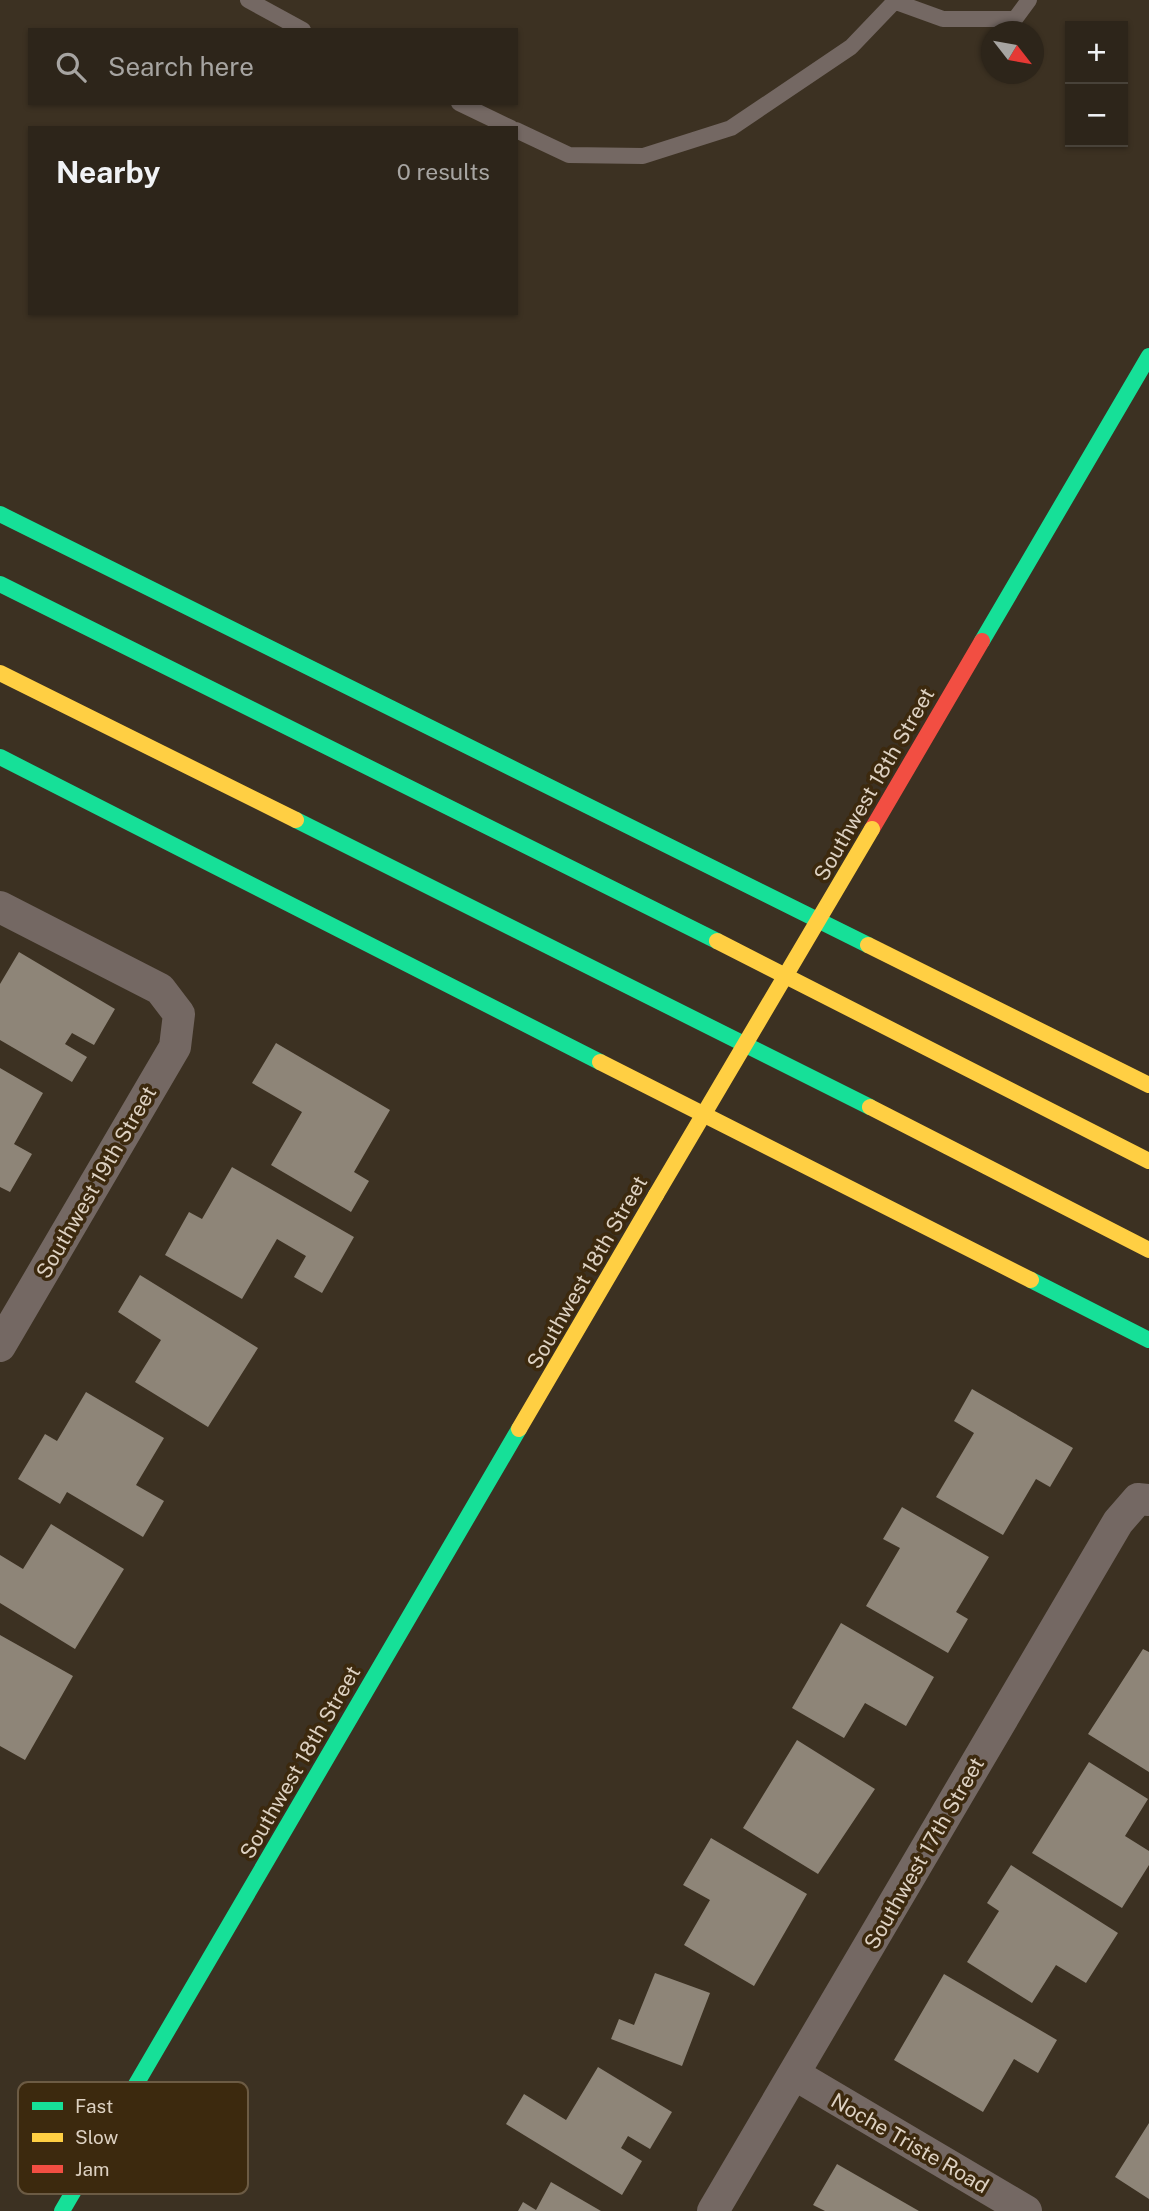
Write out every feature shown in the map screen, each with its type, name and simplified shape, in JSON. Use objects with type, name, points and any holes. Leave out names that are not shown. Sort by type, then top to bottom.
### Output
[{"type":"main road","name":"Southwest 18th Street","points":[[137,2082],[1149,356]]},
{"type":"main road","points":[[0,514],[1149,1085]]},
{"type":"main road","points":[[0,584],[650,907],[1149,1161]]},
{"type":"main road","points":[[0,673],[707,1024],[1149,1250]]},
{"type":"main road","points":[[0,757],[1149,1340]]},
{"type":"main road","name":"Southwest 18th Street","points":[[62,2211],[72,2194]]},
{"type":"street","name":"Southwest 19th Street","points":[[0,907],[160,989],[179,1014],[175,1047],[0,1346]]},
{"type":"street","name":"Southwest 17th Street","points":[[713,2211],[1118,1522],[1144,1499]]},
{"type":"street","name":"Noche Triste Road","points":[[794,2074],[1026,2211]]},
{"type":"lane","points":[[248,0],[299,28]]},
{"type":"lane","points":[[518,131],[569,155],[643,156],[731,128],[851,47],[896,1],[943,19],[1015,19],[1029,0]]},
{"type":"lane","points":[[463,105],[507,126]]},
{"type":"building","points":[[19,952],[115,1009],[94,1045],[72,1033],[65,1044],[87,1057],[72,1082],[0,1040],[0,984]]},
{"type":"building","points":[[276,1043],[390,1110],[354,1172],[369,1181],[351,1212],[271,1165],[302,1112],[252,1083]]},
{"type":"building","points":[[0,1068],[43,1093],[14,1144],[32,1154],[10,1192],[0,1187]]},
{"type":"building","points":[[232,1167],[354,1237],[322,1293],[294,1277],[306,1256],[277,1239],[242,1299],[165,1255],[189,1212],[202,1219]]},
{"type":"building","points":[[140,1275],[258,1348],[208,1427],[135,1382],[161,1340],[118,1312]]},
{"type":"building","points":[[972,1389],[1073,1448],[1050,1487],[1036,1479],[1003,1535],[936,1497],[974,1433],[954,1421]]},
{"type":"building","points":[[86,1392],[164,1438],[136,1485],[164,1501],[143,1537],[67,1492],[60,1504],[18,1479],[45,1434],[57,1441]]},
{"type":"building","points":[[902,1507],[989,1557],[956,1612],[968,1619],[948,1653],[866,1606],[900,1548],[883,1539]]},
{"type":"building","points":[[51,1524],[124,1569],[75,1649],[0,1603],[0,1555],[23,1569]]},
{"type":"building","points":[[841,1623],[934,1677],[906,1726],[865,1703],[844,1738],[792,1708]]},
{"type":"building","points":[[0,1635],[73,1676],[25,1760],[0,1746]]},
{"type":"building","points":[[1143,1649],[1149,1652],[1149,1772],[1088,1734]]},
{"type":"building","points":[[797,1740],[875,1789],[818,1874],[743,1828]]},
{"type":"building","points":[[1089,1762],[1148,1799],[1125,1836],[1149,1851],[1149,1865],[1122,1908],[1032,1853]]},
{"type":"building","points":[[711,1838],[807,1894],[754,1986],[684,1945],[710,1900],[683,1885]]},
{"type":"building","points":[[1011,1865],[1118,1933],[1086,1983],[1056,1965],[1032,2003],[967,1962],[999,1911],[987,1903]]},
{"type":"building","points":[[655,1973],[710,1993],[682,2066],[611,2039],[619,2019],[634,2025]]},
{"type":"building","points":[[944,1974],[1057,2040],[1038,2073],[1014,2059],[983,2112],[894,2060]]},
{"type":"building","points":[[598,2067],[672,2112],[650,2149],[628,2136],[621,2148],[642,2161],[622,2195],[506,2124],[524,2094],[566,2120]]},
{"type":"building","points":[[1149,2123],[1149,2199],[1115,2177]]},
{"type":"building","points":[[837,2164],[919,2211],[825,2211],[813,2205]]},
{"type":"building","points":[[551,2182],[601,2211],[518,2211],[523,2202],[536,2210]]},
{"type":"traffic: fast","points":[[982,641],[1149,356]]},
{"type":"traffic: fast","points":[[0,514],[868,945]]},
{"type":"traffic: fast","points":[[0,584],[717,941]]},
{"type":"traffic: fast","points":[[0,757],[600,1062]]},
{"type":"traffic: fast","points":[[296,820],[870,1107]]},
{"type":"traffic: fast","points":[[1031,1280],[1149,1340]]},
{"type":"traffic: fast","points":[[137,2082],[519,1429]]},
{"type":"traffic: fast","points":[[62,2211],[72,2194]]},
{"type":"traffic: slow","points":[[0,673],[296,820]]},
{"type":"traffic: slow","points":[[656,1195],[872,829]]},
{"type":"traffic: slow","points":[[717,941],[1149,1161]]},
{"type":"traffic: slow","points":[[868,945],[1149,1085]]},
{"type":"traffic: slow","points":[[600,1062],[1031,1280]]},
{"type":"traffic: slow","points":[[870,1107],[1149,1250]]},
{"type":"traffic: slow","points":[[519,1429],[656,1195]]},
{"type":"traffic: jam","points":[[872,829],[982,641]]}]
